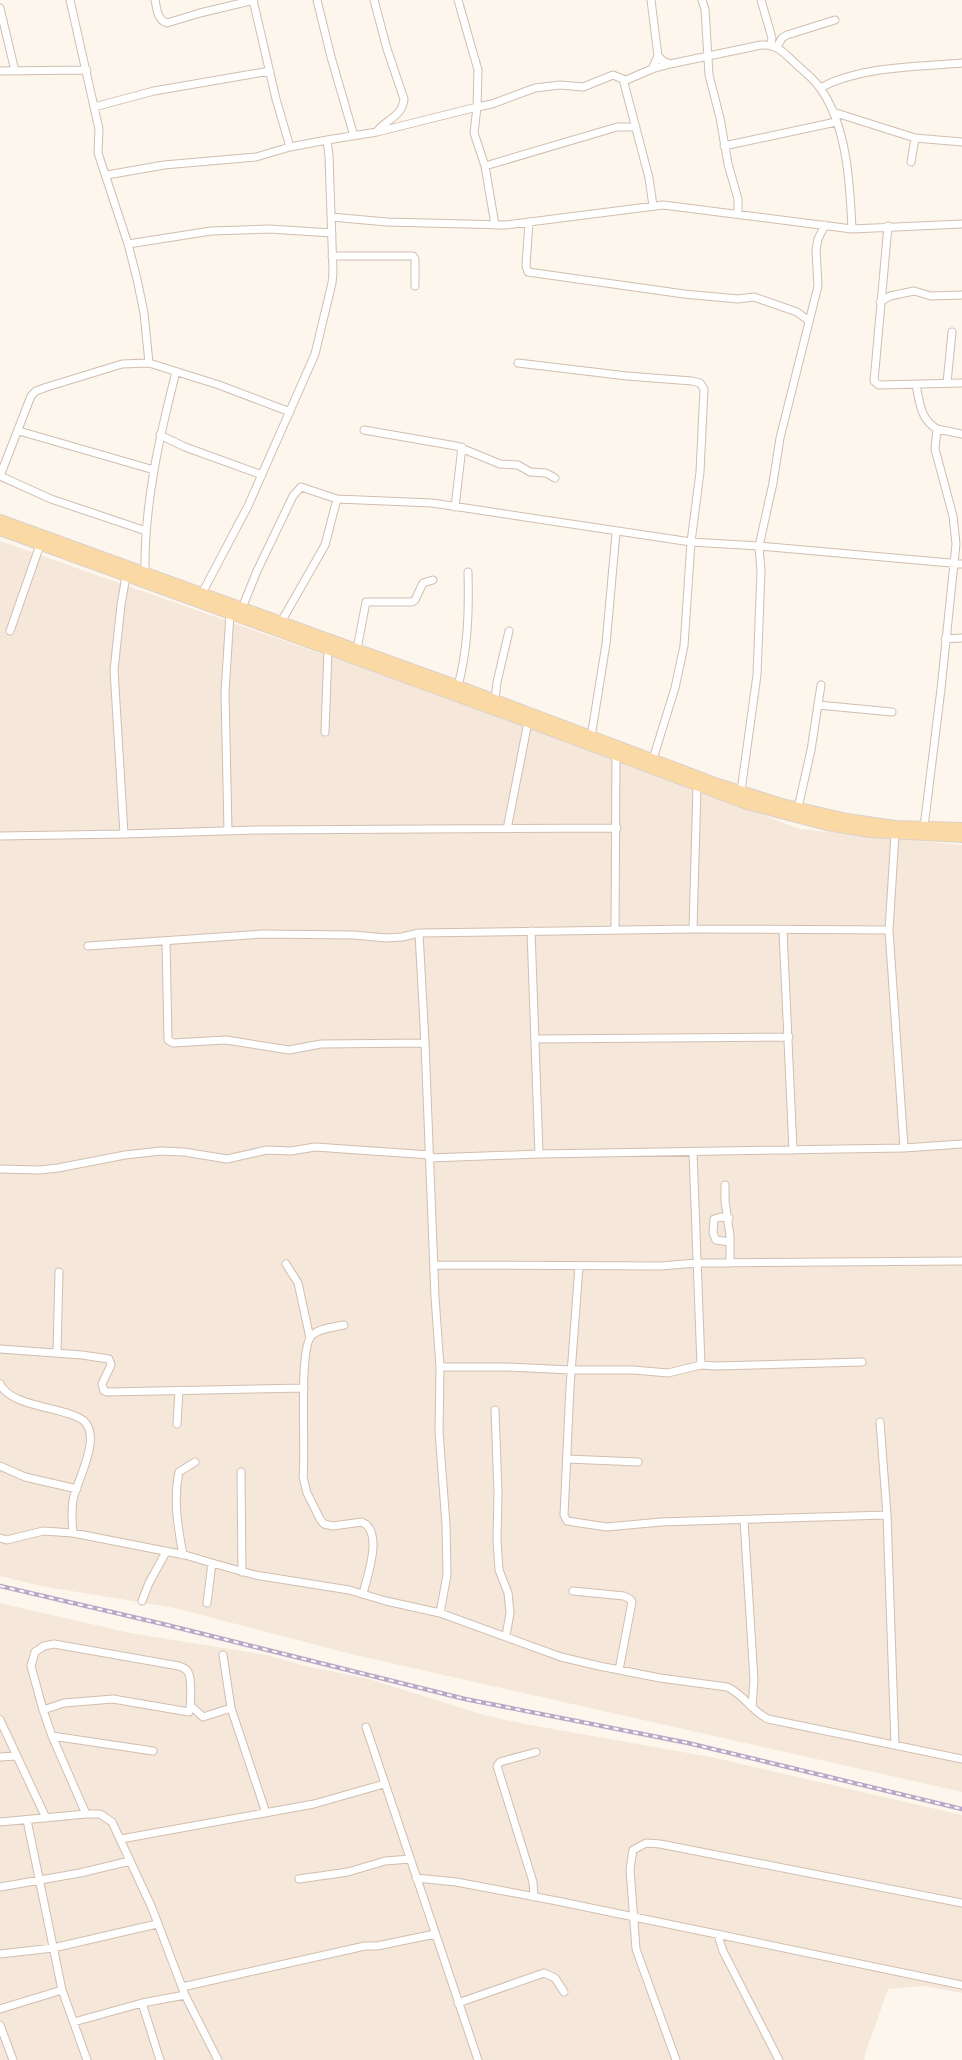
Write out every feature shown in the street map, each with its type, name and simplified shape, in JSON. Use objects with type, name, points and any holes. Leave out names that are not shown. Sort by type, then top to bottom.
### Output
[{"type":"main road","points":[[0,520],[145,573],[230,614],[747,804],[827,825],[895,834],[962,837]]},
{"type":"main road","points":[[0,530],[126,576],[242,608],[741,791],[847,819],[895,826],[962,828]]},
{"type":"street","points":[[70,0],[94,107],[99,135],[98,153],[128,244],[144,313],[149,363]]},
{"type":"street","points":[[155,0],[160,18],[167,23],[253,0],[290,147]]},
{"type":"street","points":[[317,0],[354,136]]},
{"type":"street","points":[[374,0],[404,99],[398,114],[377,132]]},
{"type":"street","points":[[458,0],[478,70],[474,133],[485,166],[495,225]]},
{"type":"street","points":[[650,0],[658,56],[652,69]]},
{"type":"street","points":[[702,0],[705,9],[707,58],[724,146],[738,199],[738,214]]},
{"type":"street","points":[[761,0],[774,46],[820,88],[833,111],[849,175],[852,229]]},
{"type":"street","points":[[0,8],[15,71]]},
{"type":"street","points":[[624,81],[670,64],[707,58],[746,47],[774,46],[787,34],[835,20]]},
{"type":"street","points":[[658,56],[670,64]]},
{"type":"street","points":[[820,88],[834,80],[857,75],[962,63]]},
{"type":"street","points":[[0,71],[86,69]]},
{"type":"street","points":[[94,107],[154,91],[270,71]]},
{"type":"street","points":[[107,175],[164,164],[256,157],[290,147],[377,132],[492,104],[535,88],[559,85],[583,87],[613,75],[624,81],[649,178],[653,206]]},
{"type":"street","points":[[833,111],[915,138],[962,142]]},
{"type":"street","points":[[724,146],[836,122]]},
{"type":"street","points":[[485,166],[617,127],[636,127]]},
{"type":"street","points":[[911,162],[915,138]]},
{"type":"street","points":[[200,598],[248,506],[315,354],[332,284],[327,140]]},
{"type":"street","points":[[331,217],[387,222],[495,225],[663,205],[852,229],[962,224]]},
{"type":"street","points":[[529,222],[526,266],[528,271],[534,274],[684,294],[754,298],[797,312],[808,321]]},
{"type":"street","points":[[741,791],[757,675],[761,571],[759,546],[780,438],[818,286],[816,250],[825,225]]},
{"type":"street","points":[[888,226],[874,381],[879,384],[916,385],[962,383]]},
{"type":"street","points":[[128,244],[211,231],[269,229],[332,233]]},
{"type":"street","points":[[332,257],[413,256],[415,286]]},
{"type":"street","points":[[881,290],[890,296]]},
{"type":"street","points":[[880,302],[890,296],[914,292],[931,296],[962,295]]},
{"type":"street","points":[[797,312],[812,307]]},
{"type":"street","points":[[947,383],[952,332]]},
{"type":"street","points":[[146,531],[51,499],[0,476],[36,391],[112,366],[149,363],[290,412]]},
{"type":"street","points":[[518,363],[700,383],[704,389],[700,472],[691,542],[684,646],[653,759]]},
{"type":"street","points":[[145,573],[146,531],[154,470],[176,372]]},
{"type":"street","points":[[916,385],[927,424],[962,434]]},
{"type":"street","points":[[924,827],[945,639],[958,564],[953,516],[935,449],[937,429]]},
{"type":"street","points":[[19,430],[154,470]]},
{"type":"street","points":[[364,430],[462,447],[500,464],[546,473],[555,478]]},
{"type":"street","points":[[160,435],[262,475]]},
{"type":"street","points":[[455,507],[462,447]]},
{"type":"street","points":[[242,608],[298,488],[304,487],[337,499],[423,503],[691,542],[958,564]]},
{"type":"street","points":[[281,622],[325,545],[337,499]]},
{"type":"street","points":[[591,737],[606,644],[617,533]]},
{"type":"street","points":[[10,631],[40,545]]},
{"type":"street","points":[[458,686],[467,642],[468,572]]},
{"type":"street","points":[[124,834],[114,670],[126,576]]},
{"type":"street","points":[[357,649],[366,602],[412,602],[423,583],[433,580]]},
{"type":"street","points":[[228,831],[225,692],[230,614]]},
{"type":"street","points":[[495,700],[509,631]]},
{"type":"street","points":[[945,639],[962,638]]},
{"type":"street","points":[[325,732],[328,649]]},
{"type":"street","points":[[798,808],[811,750],[821,685]]},
{"type":"street","points":[[818,705],[892,712]]},
{"type":"street","points":[[507,829],[528,722]]},
{"type":"street","points":[[615,930],[616,755]]},
{"type":"street","points":[[693,929],[697,787]]},
{"type":"street","points":[[0,835],[617,828]]},
{"type":"street","points":[[895,834],[889,930],[904,1148]]},
{"type":"street","points":[[88,946],[262,934],[386,938],[419,933],[531,931],[889,930]]},
{"type":"street","points":[[531,931],[539,1154]]},
{"type":"street","points":[[783,931],[793,1150]]},
{"type":"street","points":[[419,933],[440,1367],[439,1431],[446,1511],[447,1575],[440,1613]]},
{"type":"street","points":[[166,942],[168,1040],[173,1043],[226,1040],[289,1050],[321,1044],[425,1043]]},
{"type":"street","points":[[535,1039],[789,1037]]},
{"type":"street","points":[[0,1169],[58,1168],[161,1151],[227,1159],[267,1150],[315,1147],[430,1157],[904,1148],[962,1144]]},
{"type":"street","points":[[693,1152],[701,1365]]},
{"type":"street","points":[[725,1185],[730,1263]]},
{"type":"street","points":[[729,1218],[714,1219],[713,1233],[716,1240],[730,1242]]},
{"type":"street","points":[[434,1265],[660,1266],[697,1263],[962,1261]]},
{"type":"street","points":[[286,1264],[298,1283],[310,1338]]},
{"type":"street","points":[[579,1266],[571,1370],[565,1520],[607,1527],[662,1522],[887,1515]]},
{"type":"street","points":[[57,1352],[59,1272]]},
{"type":"street","points":[[344,1325],[315,1333],[308,1343],[304,1388],[303,1484],[324,1524],[333,1527],[362,1522],[371,1530],[374,1540],[363,1594]]},
{"type":"street","points":[[0,1349],[57,1352],[109,1359],[111,1365],[102,1384],[107,1392],[304,1388]]},
{"type":"street","points":[[440,1367],[633,1370],[667,1373],[701,1365],[862,1362]]},
{"type":"street","points":[[0,1384],[4,1391],[38,1407],[84,1422],[90,1434],[90,1447],[72,1508],[73,1533]]},
{"type":"street","points":[[177,1424],[179,1390]]},
{"type":"street","points":[[495,1410],[498,1561],[508,1593],[510,1613],[506,1636]]},
{"type":"street","points":[[880,1422],[887,1515],[895,1745]]},
{"type":"street","points":[[567,1459],[638,1462]]},
{"type":"street","points":[[183,1555],[178,1533],[177,1482],[179,1472],[195,1462]]},
{"type":"street","points":[[0,1466],[26,1477],[77,1489]]},
{"type":"street","points":[[241,1472],[242,1572]]},
{"type":"street","points":[[744,1520],[754,1680],[752,1707]]},
{"type":"street","points":[[0,1538],[7,1540],[43,1531],[73,1533],[183,1555],[242,1572],[363,1594],[440,1613],[561,1657],[660,1678],[727,1687],[736,1690],[761,1716],[768,1719],[962,1759]]},
{"type":"street","points":[[142,1601],[153,1573],[166,1552]]},
{"type":"street","points":[[206,1603],[212,1563]]},
{"type":"street","points":[[573,1591],[624,1596],[632,1602],[619,1670]]},
{"type":"street","points":[[43,1710],[64,1703],[113,1699],[189,1712],[189,1674],[186,1669],[54,1644],[37,1650],[31,1666],[43,1710],[86,1814]]},
{"type":"street","points":[[223,1655],[230,1708],[266,1813]]},
{"type":"street","points":[[191,1706],[203,1717],[230,1708]]},
{"type":"street","points":[[0,1720],[46,1818]]},
{"type":"street","points":[[366,1727],[478,2060]]},
{"type":"street","points":[[52,1736],[153,1751]]},
{"type":"street","points":[[534,1897],[533,1882],[497,1764],[536,1752]]},
{"type":"street","points":[[0,1757],[16,1756]]},
{"type":"street","points":[[121,1839],[314,1804],[384,1784]]},
{"type":"street","points":[[0,1822],[86,1814],[100,1814],[112,1822],[157,1924],[181,1987],[218,2060]]},
{"type":"street","points":[[27,1820],[62,1990],[87,2060]]},
{"type":"street","points":[[676,2060],[639,1961],[634,1936],[630,1870],[631,1855],[636,1847],[646,1843],[660,1844],[962,1903]]},
{"type":"street","points":[[299,1879],[410,1859]]},
{"type":"street","points":[[0,1887],[130,1861]]},
{"type":"street","points":[[416,1878],[456,1882],[534,1897],[962,1985]]},
{"type":"street","points":[[0,1954],[53,1948],[157,1924]]},
{"type":"street","points":[[181,1987],[365,1946],[435,1934]]},
{"type":"street","points":[[718,1935],[723,1951],[779,2060]]},
{"type":"street","points":[[458,2003],[544,1973],[555,1978],[564,1992]]},
{"type":"street","points":[[0,2009],[62,1990]]},
{"type":"street","points":[[74,2022],[142,2003],[185,1995]]},
{"type":"street","points":[[142,2003],[160,2060]]},
{"type":"street","points":[[0,2025],[13,2060]]},
{"type":"shaded area","points":[[0,541],[481,710],[800,829],[962,845],[962,1792],[355,1655],[175,1608],[41,1586],[0,1576]]},
{"type":"shaded area","points":[[0,1603],[130,1633],[267,1655],[369,1679],[484,1715],[711,1757],[962,1815],[962,1993],[923,1986],[888,1989],[865,2060],[0,2060]]},
{"type":"railway","points":[[0,1586],[465,1699],[688,1743],[962,1809]]}]
